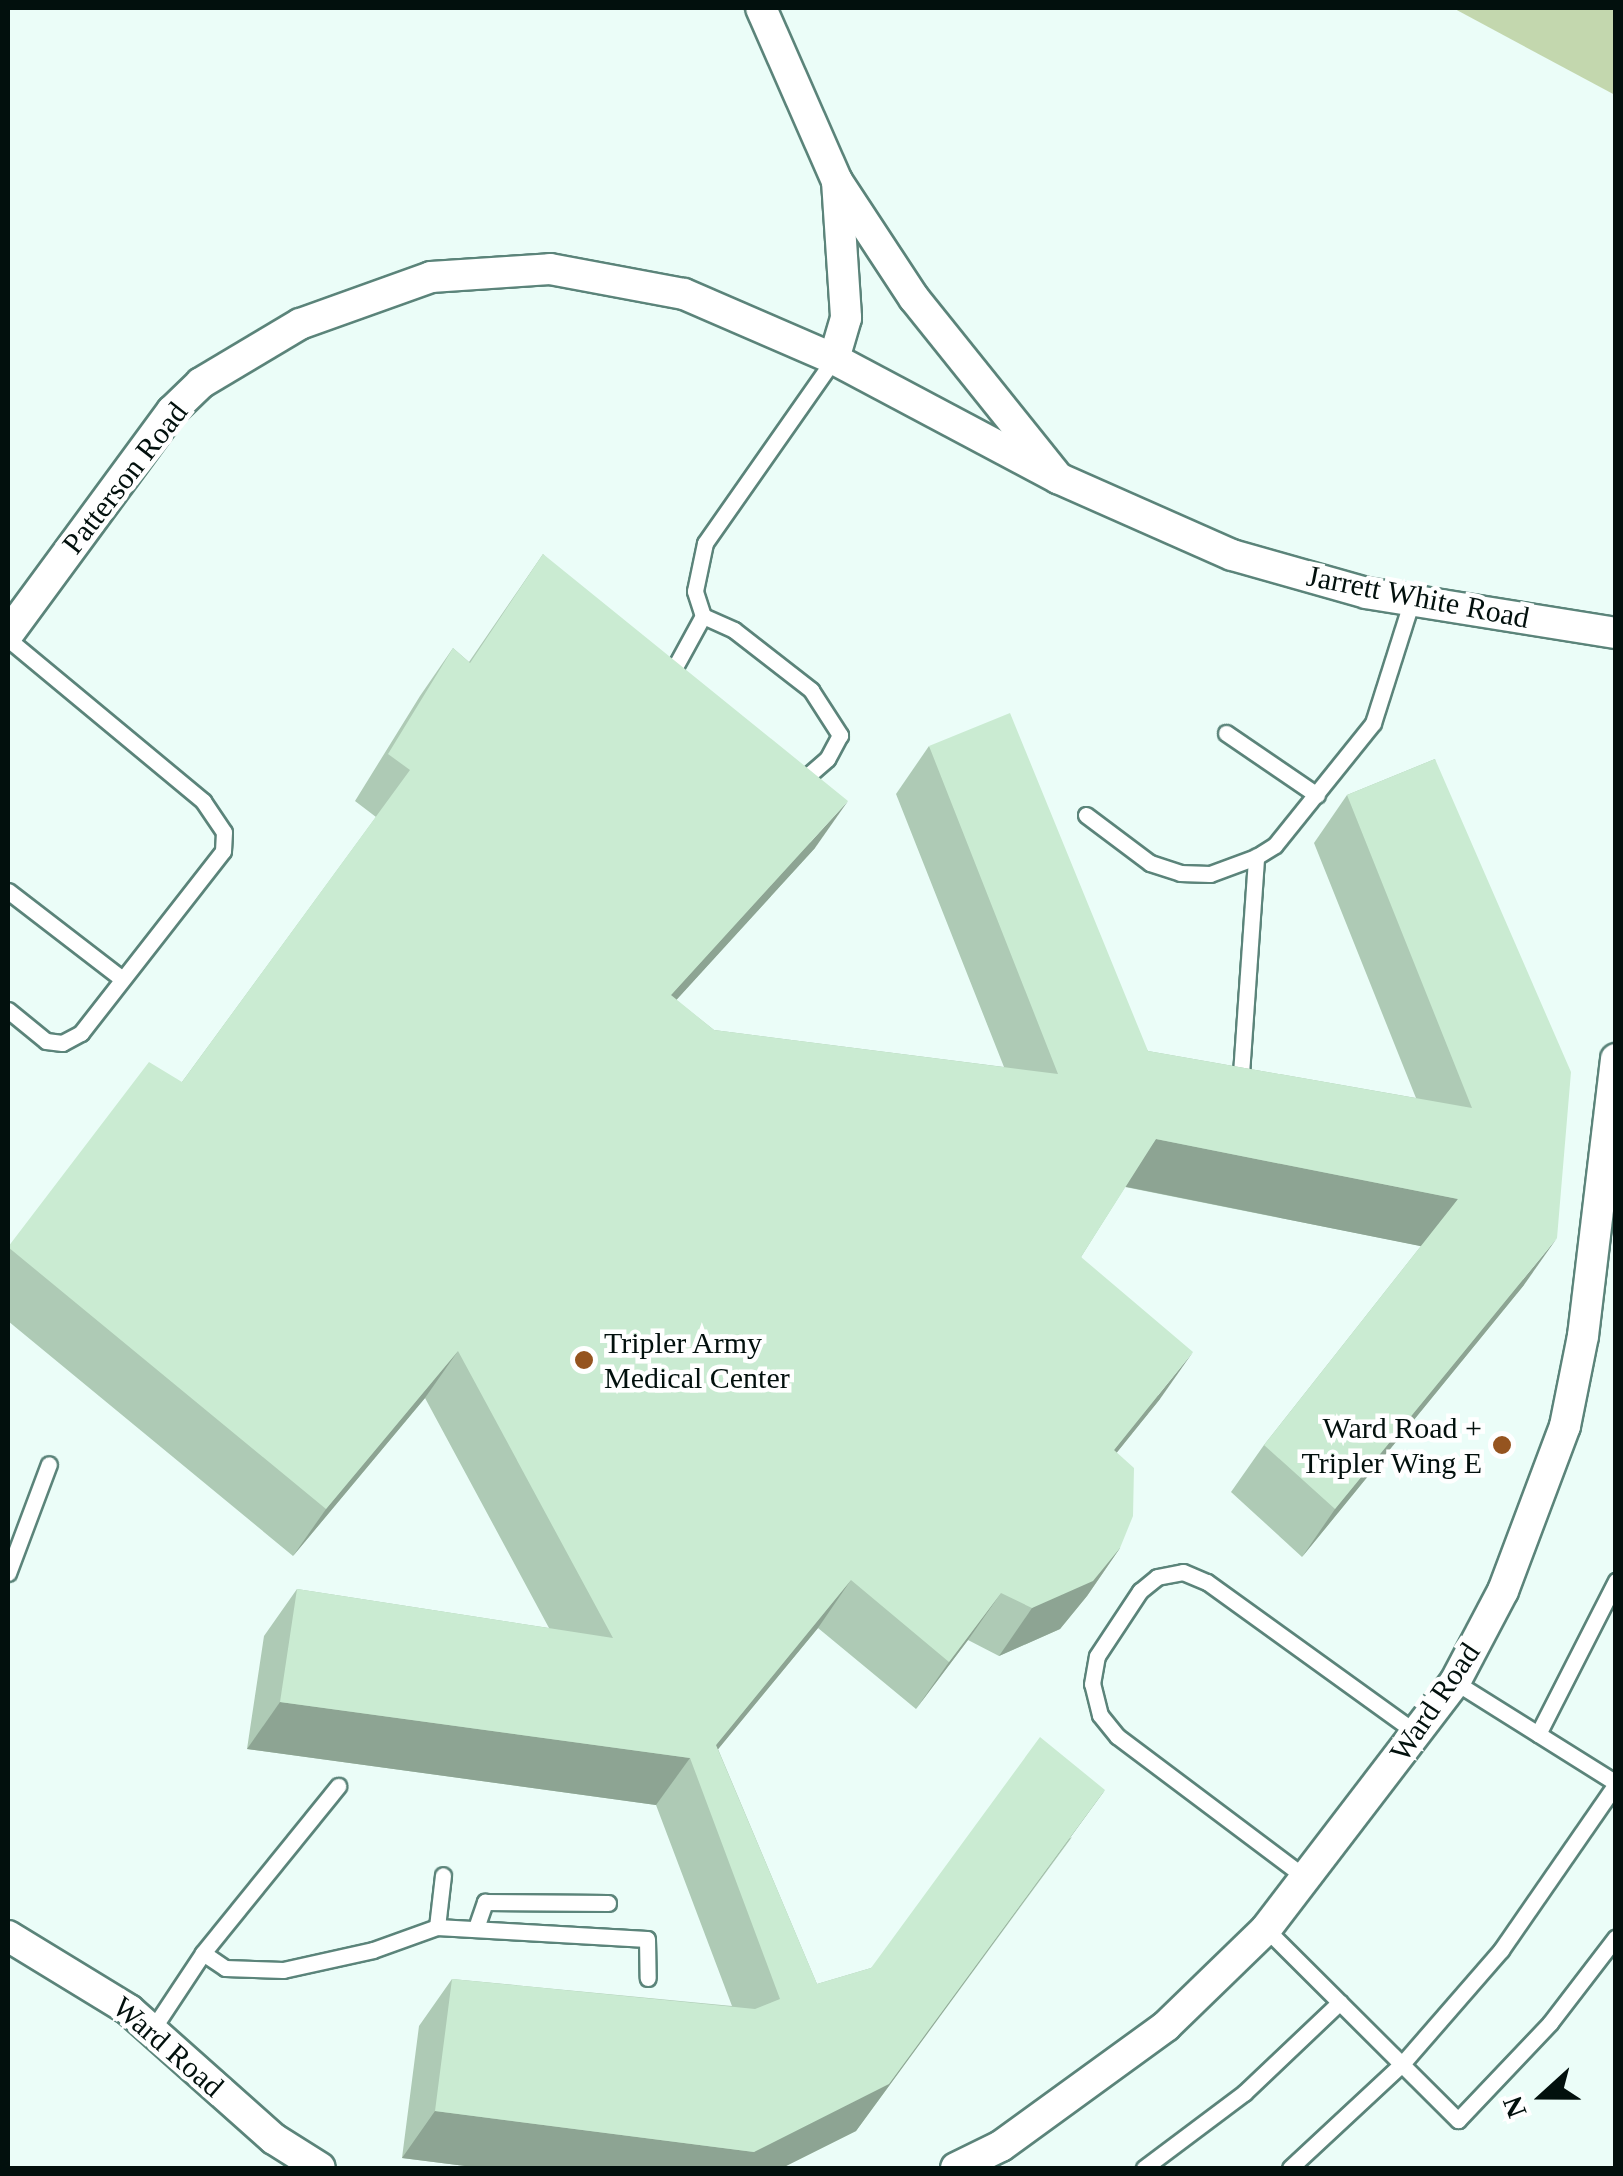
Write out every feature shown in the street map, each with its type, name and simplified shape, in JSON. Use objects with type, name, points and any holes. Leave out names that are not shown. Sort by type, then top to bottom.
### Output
[{"type":"street","name":"Jarrett White Road","points":[[761,8],[836,181],[914,298],[1058,478]]},
{"type":"street","name":"Jarrett White Road","points":[[836,181],[846,303],[834,359],[1058,478],[1232,555],[1412,600],[1616,634]]},
{"type":"street","name":"Patterson Road","points":[[8,636],[172,411],[201,383],[300,324],[379,292],[476,271],[550,269],[618,277],[684,294],[834,359]]},
{"type":"street","name":"Ward Road","points":[[956,2168],[1002,2146],[1166,2026],[1266,1929],[1454,1682],[1503,1591],[1565,1426],[1583,1336],[1616,1060]]},
{"type":"street","name":"Ward Road","points":[[8,1936],[77,1973],[152,2030],[274,2138],[320,2168]]},
{"type":"lane","points":[[671,696],[666,684],[703,616],[695,591],[706,543],[834,359]]},
{"type":"lane","points":[[1086,815],[1150,864],[1180,873],[1210,874],[1256,858],[1317,794],[1373,723],[1412,600]]},
{"type":"lane","points":[[703,616],[734,630],[811,690],[840,735],[827,759],[797,785],[782,784]]},
{"type":"lane","points":[[8,636],[203,801],[224,832],[223,851],[81,1032],[62,1044],[46,1041],[8,1010]]},
{"type":"lane","points":[[1226,733],[1317,794]]},
{"type":"lane","points":[[1238,1112],[1256,858]]},
{"type":"lane","points":[[8,891],[121,978]]},
{"type":"lane","points":[[8,1573],[49,1464]]},
{"type":"lane","points":[[1306,1878],[1116,1736],[1100,1715],[1092,1684],[1096,1656],[1140,1591],[1157,1577],[1183,1572],[1208,1582],[1416,1733]]},
{"type":"lane","points":[[1538,1734],[1616,1581]]},
{"type":"lane","points":[[1290,2168],[1402,2064],[1501,1950],[1616,1784],[1454,1682]]},
{"type":"lane","points":[[152,2030],[203,1953],[338,1786]]},
{"type":"lane","points":[[437,1928],[443,1876]]},
{"type":"lane","points":[[476,1928],[485,1902],[608,1903]]},
{"type":"lane","points":[[203,1953],[225,1968],[283,1970],[437,1928],[476,1928],[646,1939],[648,1978]]},
{"type":"lane","points":[[1266,1929],[1458,2120],[1550,2023],[1616,1937]]},
{"type":"lane","points":[[1144,2168],[1244,2093],[1340,2002]]},
{"type":"green space","points":[[1453,8],[1615,8],[1615,95]]},
{"type":"building","name":"Tripler Army Medical Center","points":[[543,554],[848,801],[671,995],[714,1030],[1058,1074],[929,746],[1010,713],[1148,1051],[1472,1108],[1347,795],[1435,759],[1571,1072],[1557,1238],[1335,1509],[1264,1445],[1458,1199],[1156,1139],[1081,1257],[1193,1352],[1114,1450],[1134,1468],[1133,1516],[1120,1548],[1093,1581],[1032,1608],[1001,1593],[949,1662],[851,1580],[716,1745],[817,1984],[871,1968],[1040,1737],[1105,1790],[889,2084],[754,2152],[435,2111],[452,1979],[755,2009],[780,1999],[690,1758],[280,1702],[297,1589],[613,1638],[458,1351],[326,1509],[8,1247],[149,1062],[182,1082],[410,770],[388,754],[453,648],[470,663]]},
{"type":"place","name":"Tripler Army Medical Center","points":[[584,1360]]},
{"type":"place","name":"Ward Road + Tripler Wing E","points":[[1502,1445]]}]
